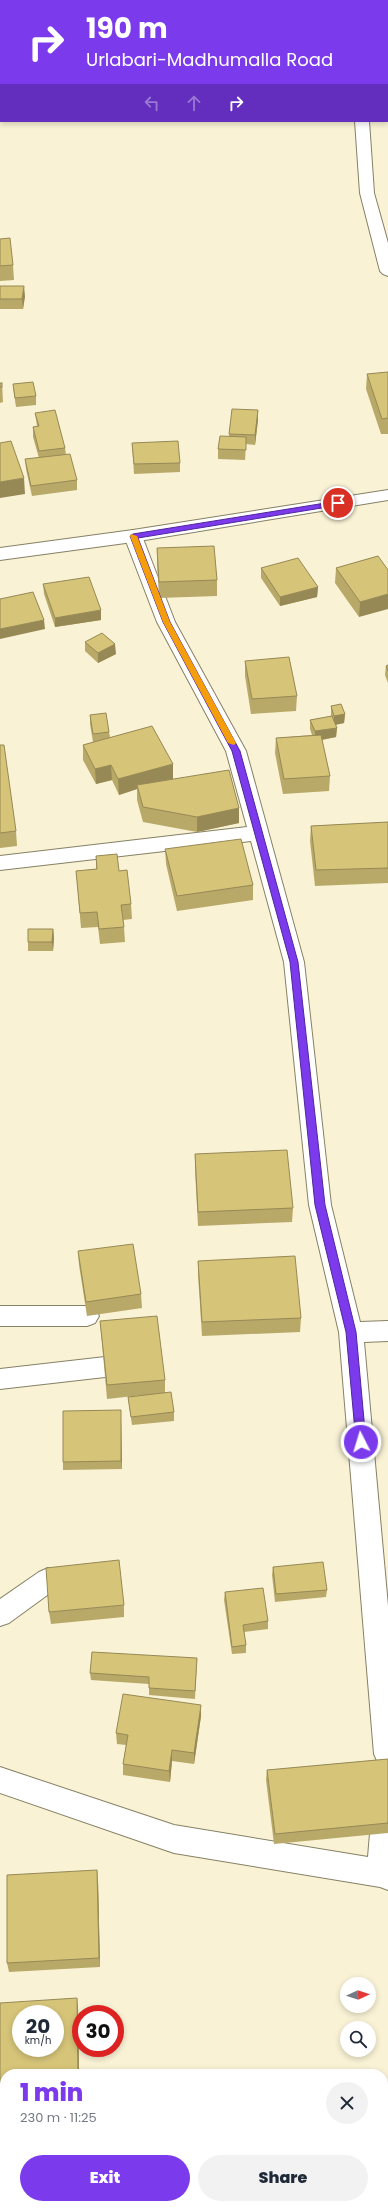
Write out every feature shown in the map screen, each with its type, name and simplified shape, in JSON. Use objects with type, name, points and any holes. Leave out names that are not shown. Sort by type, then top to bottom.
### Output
[{"type":"street","points":[[362,122],[367,193],[388,271]]},
{"type":"street","points":[[0,554],[133,536],[387,497]]},
{"type":"street","points":[[133,536],[166,622],[236,751],[294,962],[320,1205],[351,1332],[388,1754]]},
{"type":"street","points":[[0,863],[258,833]]},
{"type":"street","points":[[0,1316],[87,1316]]},
{"type":"street","points":[[351,1332],[388,1331]]},
{"type":"street","points":[[0,1379],[105,1367]]},
{"type":"street","points":[[0,1614],[48,1580]]},
{"type":"street","points":[[0,1780],[174,1839],[384,1874],[388,1786]]},
{"type":"building","points":[[10,238],[13,265],[0,266],[0,239]]},
{"type":"building","points":[[0,286],[24,286],[22,299],[0,299]]},
{"type":"building","points":[[388,372],[388,418],[382,419],[367,374]]},
{"type":"building","points":[[33,382],[36,396],[15,398],[13,384]]},
{"type":"building","points":[[232,409],[258,410],[255,435],[229,434]]},
{"type":"building","points":[[55,410],[65,448],[39,451],[33,427],[39,426],[35,413]]},
{"type":"building","points":[[220,436],[246,437],[246,450],[218,449]]},
{"type":"building","points":[[11,441],[24,478],[0,482],[0,443]]},
{"type":"building","points":[[178,441],[180,463],[134,464],[132,443]]},
{"type":"building","points":[[70,454],[77,480],[31,486],[25,459]]},
{"type":"building","points":[[214,546],[217,580],[159,582],[157,548]]},
{"type":"building","points":[[378,556],[388,570],[388,594],[360,602],[336,568]]},
{"type":"building","points":[[298,558],[318,587],[280,597],[261,568]]},
{"type":"building","points":[[89,577],[101,610],[55,618],[43,584]]},
{"type":"building","points":[[33,592],[44,620],[0,629],[0,599]]},
{"type":"building","points":[[102,633],[115,644],[98,653],[85,642]]},
{"type":"building","points":[[289,657],[297,696],[252,699],[245,661]]},
{"type":"building","points":[[341,704],[345,714],[334,716],[331,706]]},
{"type":"building","points":[[106,713],[109,732],[93,734],[90,715]]},
{"type":"building","points":[[332,716],[337,728],[315,731],[310,720]]},
{"type":"building","points":[[152,726],[173,764],[118,779],[111,765],[95,769],[83,745]]},
{"type":"building","points":[[321,735],[330,776],[284,779],[276,738]]},
{"type":"building","points":[[0,745],[4,745],[16,831],[0,833]]},
{"type":"building","points":[[229,770],[239,808],[197,817],[143,807],[137,785]]},
{"type":"building","points":[[388,822],[388,868],[316,870],[311,826]]},
{"type":"building","points":[[241,839],[253,885],[177,896],[165,849]]},
{"type":"building","points":[[117,854],[119,871],[127,870],[131,904],[121,905],[124,927],[99,929],[97,912],[80,913],[76,871],[97,869],[96,856]]},
{"type":"building","points":[[28,929],[53,929],[52,942],[28,942]]},
{"type":"building","points":[[287,1150],[293,1208],[198,1212],[195,1154]]},
{"type":"building","points":[[133,1244],[141,1294],[86,1302],[78,1251]]},
{"type":"building","points":[[295,1256],[301,1318],[202,1322],[198,1261]]},
{"type":"building","points":[[157,1316],[165,1380],[107,1385],[100,1321]]},
{"type":"building","points":[[171,1392],[174,1412],[131,1417],[128,1397]]},
{"type":"building","points":[[121,1410],[121,1461],[63,1462],[63,1411]]},
{"type":"building","points":[[119,1560],[124,1605],[49,1612],[46,1568]]},
{"type":"building","points":[[323,1562],[327,1590],[276,1594],[273,1567]]},
{"type":"building","points":[[263,1588],[268,1621],[243,1625],[246,1645],[232,1647],[225,1592]]},
{"type":"building","points":[[92,1652],[197,1658],[195,1691],[149,1688],[149,1677],[90,1673]]},
{"type":"building","points":[[123,1694],[201,1705],[194,1753],[172,1750],[169,1771],[123,1764],[128,1735],[116,1733]]},
{"type":"building","points":[[388,1759],[388,1823],[275,1834],[267,1770]]},
{"type":"building","points":[[97,1870],[99,1958],[7,1963],[7,1875]]},
{"type":"building","points":[[77,1998],[77,2005],[72,2005],[72,2057],[78,2057],[78,2069],[0,2069],[0,2003]]},
{"type":"slow traffic","points":[[134,536],[166,622],[232,743]]},
{"type":"route","points":[[338,503],[133,536],[166,622],[236,751],[294,962],[320,1205],[351,1332],[361,1442]]}]
